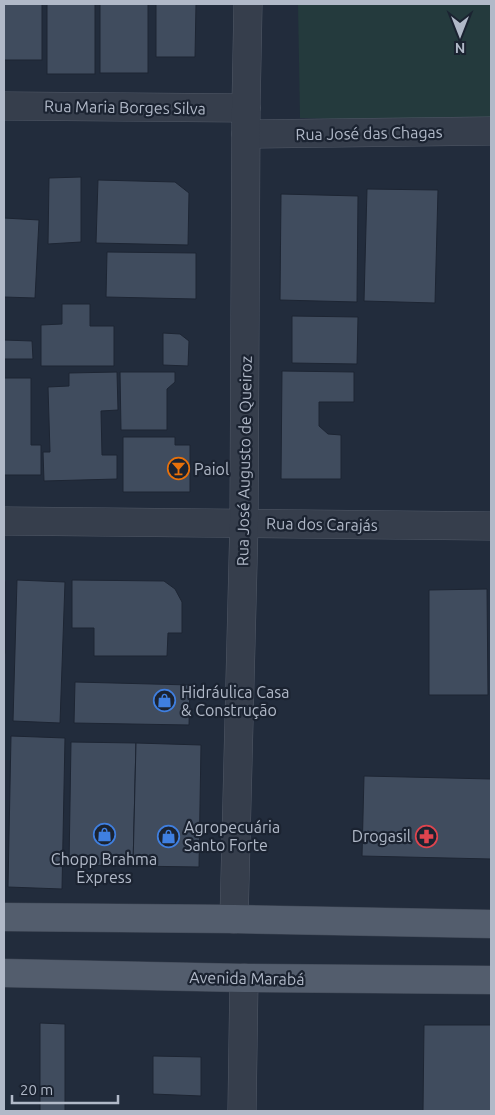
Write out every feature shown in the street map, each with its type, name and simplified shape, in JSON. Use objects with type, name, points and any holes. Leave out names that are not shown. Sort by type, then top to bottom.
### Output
[{"type":"main road","points":[[4,917],[491,924]]},
{"type":"main road","name":"Avenida Marabá","points":[[4,973],[244,978],[491,980]]},
{"type":"street","name":"Rua José Augusto de Queiroz","points":[[234,919],[244,523],[248,4]]},
{"type":"street","name":"Rua Maria Borges Silva","points":[[4,106],[246,121]]},
{"type":"street","name":"Rua José das Chagas","points":[[246,121],[491,131]]},
{"type":"street","name":"Rua dos Carajás","points":[[4,521],[491,526]]},
{"type":"street","points":[[242,1111],[244,978]]},
{"type":"green space","points":[[298,4],[491,4],[491,122],[300,118]]},
{"type":"building","points":[[4,4],[42,4],[42,60],[4,60]]},
{"type":"building","points":[[47,4],[95,4],[95,74],[47,74]]},
{"type":"building","points":[[100,4],[148,4],[148,73],[100,73]]},
{"type":"building","points":[[156,4],[196,4],[195,57],[156,57]]},
{"type":"building","points":[[81,177],[81,242],[48,244],[49,178]]},
{"type":"building","points":[[98,180],[175,182],[189,193],[188,245],[96,243]]},
{"type":"building","points":[[367,189],[438,190],[435,303],[364,301]]},
{"type":"building","points":[[281,194],[358,196],[357,302],[280,300]]},
{"type":"building","points":[[4,218],[39,220],[35,298],[4,297]]},
{"type":"building","points":[[107,252],[196,253],[196,299],[106,297]]},
{"type":"building","points":[[62,304],[90,304],[90,326],[114,326],[114,366],[41,366],[41,325],[62,324]]},
{"type":"building","points":[[292,316],[358,317],[357,364],[292,363]]},
{"type":"building","points":[[163,333],[180,334],[189,341],[188,366],[163,365]]},
{"type":"building","points":[[4,340],[32,341],[33,359],[4,359]]},
{"type":"building","points":[[282,371],[354,372],[354,402],[319,402],[319,426],[328,434],[341,435],[341,479],[281,479]]},
{"type":"building","points":[[117,372],[118,410],[101,411],[102,455],[117,455],[117,479],[44,481],[43,452],[50,452],[48,387],[69,386],[69,373]]},
{"type":"building","points":[[120,372],[175,372],[175,382],[167,389],[167,430],[121,430]]},
{"type":"building","points":[[4,378],[31,378],[31,445],[41,445],[41,475],[4,475]]},
{"type":"building","points":[[123,437],[175,437],[175,445],[190,445],[190,492],[123,492]]},
{"type":"building","points":[[17,580],[65,582],[60,723],[13,721]]},
{"type":"building","points":[[72,580],[164,581],[175,589],[182,602],[182,633],[168,633],[167,656],[94,656],[94,628],[72,628]]},
{"type":"building","points":[[5,582],[5,653],[4,653]]},
{"type":"building","points":[[487,589],[488,695],[429,695],[429,590]]},
{"type":"building","points":[[75,682],[190,685],[189,725],[74,723]]},
{"type":"building","points":[[11,736],[65,738],[62,889],[8,887]]},
{"type":"building","points":[[71,742],[136,743],[133,866],[69,865]]},
{"type":"building","points":[[136,743],[201,745],[199,867],[133,866]]},
{"type":"building","name":"Drogasil","points":[[364,776],[491,779],[491,859],[362,856]]},
{"type":"building","points":[[40,1023],[65,1024],[65,1111],[40,1111]]},
{"type":"building","points":[[424,1025],[491,1025],[491,1111],[423,1111]]},
{"type":"building","points":[[153,1056],[201,1057],[201,1096],[153,1094]]},
{"type":"place","name":"Paiol","points":[[178,469]]},
{"type":"place","name":"Hidráulica Casa & Construção","points":[[165,701]]},
{"type":"place","name":"Chopp Brahma Express","points":[[104,835]]},
{"type":"place","name":"Agropecuária Santo Forte","points":[[168,836]]},
{"type":"place","name":"Drogasil","points":[[427,836]]}]
